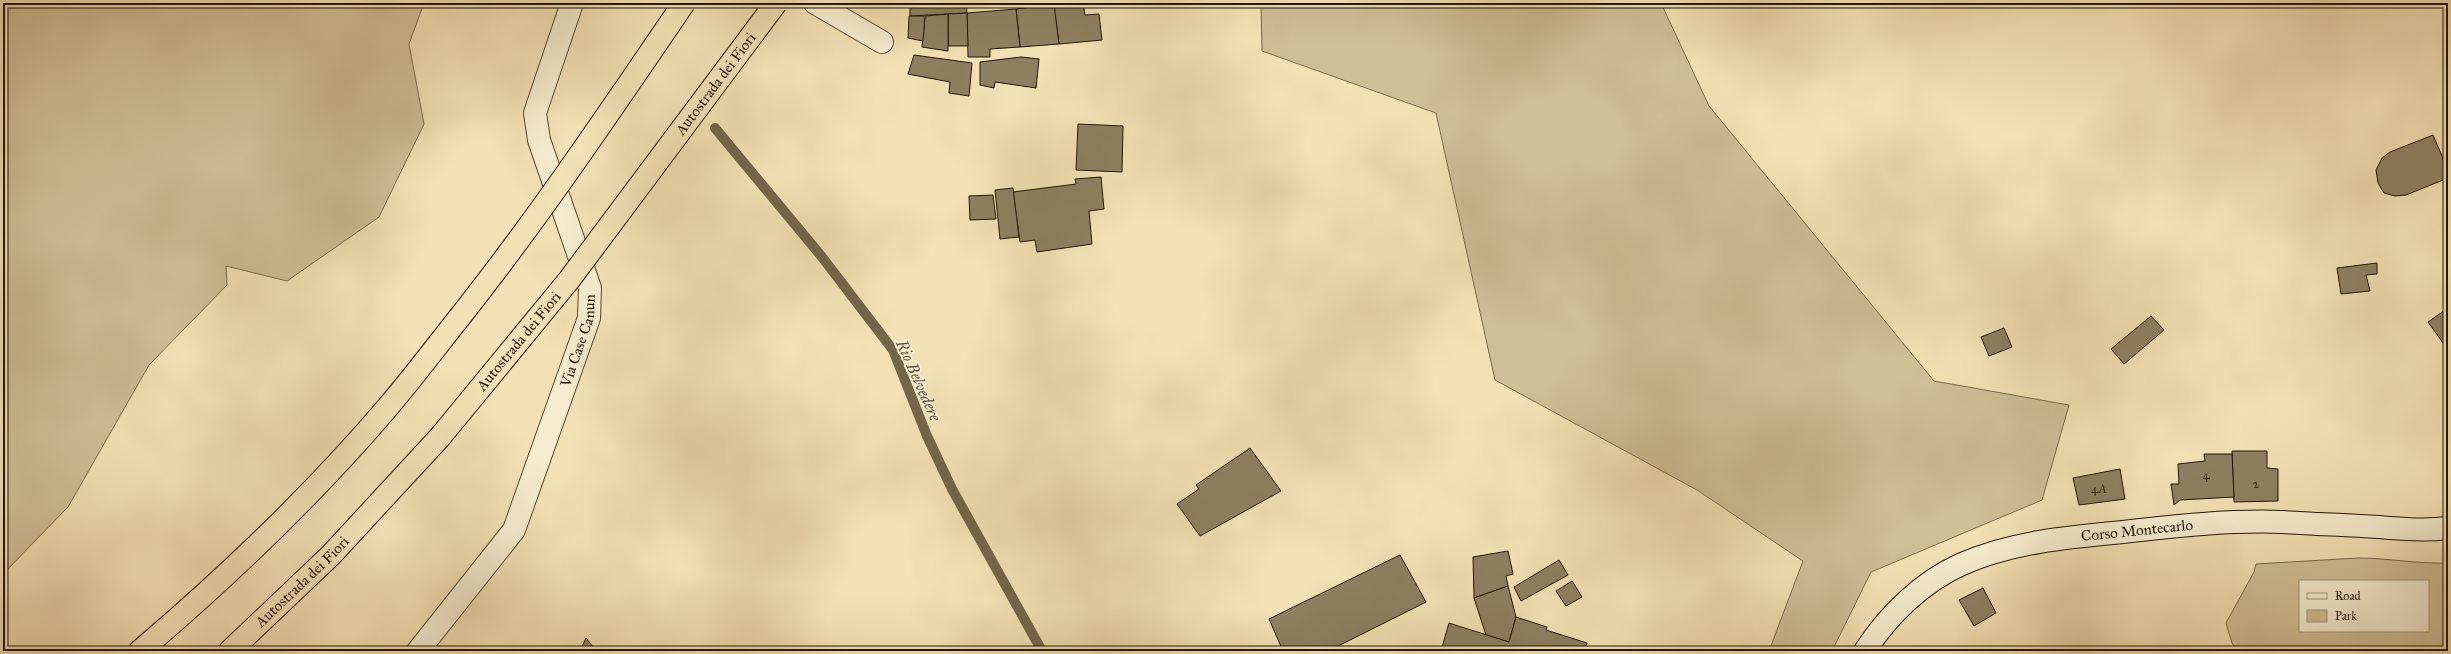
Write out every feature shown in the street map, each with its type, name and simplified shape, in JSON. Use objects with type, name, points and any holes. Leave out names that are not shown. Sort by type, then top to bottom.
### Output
[{"type":"highway","points":[[140,651],[208,594],[306,497],[387,408],[507,258],[577,161],[684,3]]},
{"type":"highway","name":"Autostrada dei Fiori","points":[[230,651],[331,555],[440,437],[569,280],[776,3]]},
{"type":"street","name":"Via Case Canun","points":[[418,651],[514,530],[589,318],[590,288],[539,140],[535,113],[572,3]]},
{"type":"street","points":[[815,3],[882,42]]},
{"type":"street","name":"Corso Montecarlo","points":[[1865,651],[1884,624],[1902,606],[1944,574],[1978,558],[2027,544],[2160,528],[2245,522],[2288,522],[2409,530],[2448,528]]},
{"type":"green space","points":[[3,3],[424,3],[409,44],[424,124],[379,217],[287,281],[226,266],[227,285],[149,365],[68,507],[3,574]]},
{"type":"green space","points":[[1261,3],[1661,3],[1709,106],[1934,381],[2069,405],[2042,500],[1871,572],[1832,651],[1769,651],[1803,561],[1697,490],[1495,380],[1436,113],[1262,51]]},
{"type":"green space","points":[[2358,558],[2426,563],[2448,563],[2448,651],[2237,651],[2232,643],[2226,623],[2254,572],[2256,564]]},
{"type":"building","points":[[910,3],[966,3],[967,13],[910,16]]},
{"type":"building","points":[[1053,3],[1083,3],[1085,15],[1099,14],[1102,40],[1059,44]]},
{"type":"building","points":[[1054,4],[1059,44],[1020,47],[1016,9]]},
{"type":"building","points":[[1016,9],[1020,47],[990,49],[990,57],[968,57],[967,13]]},
{"type":"building","points":[[967,13],[968,46],[948,46],[948,14]]},
{"type":"building","points":[[948,14],[948,51],[922,47],[925,16]]},
{"type":"building","points":[[909,16],[925,16],[923,41],[908,38]]},
{"type":"building","points":[[914,55],[972,63],[969,96],[949,93],[950,82],[908,74]]},
{"type":"building","points":[[1021,57],[1039,59],[1036,88],[995,82],[994,88],[980,85],[980,62]]},
{"type":"building","points":[[1078,124],[1123,126],[1122,172],[1076,170]]},
{"type":"building","points":[[2433,135],[2448,170],[2448,178],[2406,195],[2395,196],[2384,193],[2378,183],[2376,170],[2382,158],[2390,152]]},
{"type":"building","points":[[1101,177],[1104,209],[1089,211],[1092,244],[1037,252],[1035,240],[1020,242],[1013,192],[1076,184],[1075,179]]},
{"type":"building","points":[[1013,188],[1019,237],[1000,239],[995,190]]},
{"type":"building","points":[[993,195],[996,219],[970,220],[969,196]]},
{"type":"building","points":[[2377,263],[2377,274],[2366,275],[2370,291],[2341,294],[2337,268]]},
{"type":"building","points":[[2448,308],[2448,350],[2428,322]]},
{"type":"building","points":[[2151,316],[2164,330],[2124,364],[2111,349]]},
{"type":"building","points":[[2004,328],[2012,347],[1989,356],[1981,337]]},
{"type":"building","points":[[1250,448],[1281,491],[1200,536],[1177,504],[1199,489],[1196,485]]},
{"type":"building","points":[[2232,451],[2267,451],[2267,468],[2278,469],[2278,501],[2234,502]]},
{"type":"building","points":[[2204,454],[2232,454],[2234,497],[2180,500],[2174,505],[2171,484],[2179,484],[2178,464],[2205,461]]},
{"type":"building","points":[[2120,469],[2125,499],[2079,505],[2073,478]]},
{"type":"building","points":[[1508,551],[1513,574],[1506,576],[1508,586],[1474,598],[1473,557]]},
{"type":"building","points":[[1400,555],[1426,602],[1328,651],[1283,651],[1269,619]]},
{"type":"building","points":[[1559,560],[1568,575],[1521,601],[1514,587]]},
{"type":"building","points":[[1572,581],[1582,597],[1566,606],[1556,591]]},
{"type":"building","points":[[1508,586],[1516,617],[1509,642],[1486,635],[1474,598]]},
{"type":"building","points":[[1983,588],[1996,613],[1974,626],[1959,600]]},
{"type":"building","points":[[1516,617],[1547,627],[1546,630],[1587,643],[1584,651],[1441,651],[1449,623],[1509,642]]},
{"type":"building","points":[[586,638],[594,648],[592,651],[580,651]]},
{"type":"waterway","name":"Rio Belvedere","points":[[715,128],[822,257],[893,350],[927,436],[952,489],[1042,651]]}]
